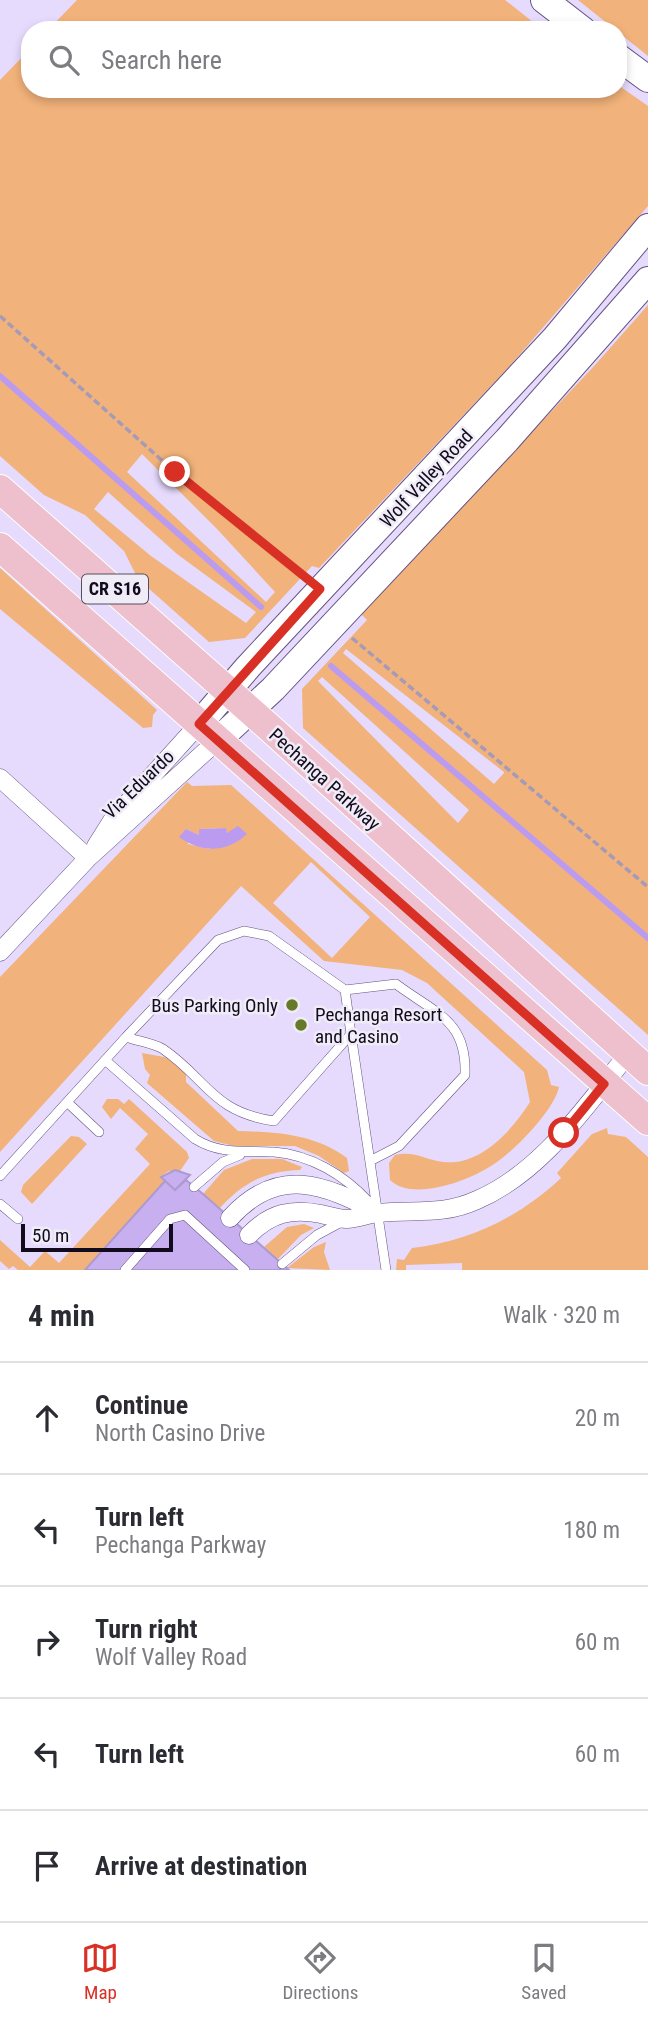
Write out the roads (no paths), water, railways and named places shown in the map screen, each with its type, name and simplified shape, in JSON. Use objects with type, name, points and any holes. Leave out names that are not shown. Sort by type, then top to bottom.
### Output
[{"type":"main road","points":[[544,0],[571,21]]},
{"type":"main road","points":[[627,64],[648,79]]},
{"type":"main road","name":"Wolf Valley Road","points":[[208,732],[228,691],[555,338],[648,227]]},
{"type":"main road","name":"Wolf Valley Road","points":[[208,732],[250,712],[507,440],[648,281]]},
{"type":"main road","points":[[507,440],[502,434],[503,422],[553,365],[555,338]]},
{"type":"main road","points":[[424,529],[429,502],[476,449],[478,440],[470,431]]},
{"type":"main road","name":"Pechanga Parkway","points":[[0,489],[638,1062]]},
{"type":"main road","name":"CR S16","points":[[0,547],[648,1121]]},
{"type":"street","name":"Via Eduardo","points":[[88,858],[113,818],[208,732]]},
{"type":"street","name":"Via Eduardo","points":[[0,952],[208,732]]},
{"type":"street","points":[[0,778],[88,858]]},
{"type":"street","points":[[249,1235],[269,1217],[287,1212],[302,1211],[346,1219],[379,1213],[435,1213],[477,1200],[524,1172],[564,1133],[604,1084],[638,1062]]},
{"type":"street","points":[[230,1218],[254,1194],[267,1188],[293,1184],[342,1194],[379,1213]]},
{"type":"lane","points":[[0,1176],[218,940],[244,931],[269,936],[345,990],[396,984],[458,1030],[466,1051],[465,1075],[399,1146],[370,1161]]},
{"type":"lane","points":[[345,990],[386,1270]]},
{"type":"lane","points":[[126,1037],[161,1048],[222,1104],[248,1117],[274,1121],[351,1034]]},
{"type":"lane","points":[[105,1060],[195,1139],[209,1147],[248,1153],[298,1155],[351,1183],[379,1213]]},
{"type":"lane","points":[[68,1102],[99,1132]]},
{"type":"lane","points":[[194,1187],[223,1162],[248,1153]]},
{"type":"lane","points":[[0,1203],[18,1219]]},
{"type":"lane","points":[[125,1270],[170,1219],[179,1215],[185,1215],[245,1270]]},
{"type":"lane","points":[[282,1264],[317,1235],[346,1219]]},
{"type":"waterway","points":[[0,376],[261,607]]},
{"type":"waterway","points":[[331,666],[648,938]]},
{"type":"place","name":"Bus Parking Only","points":[[292,1005]]},
{"type":"place","name":"Pechanga Resort and Casino","points":[[301,1025]]}]
